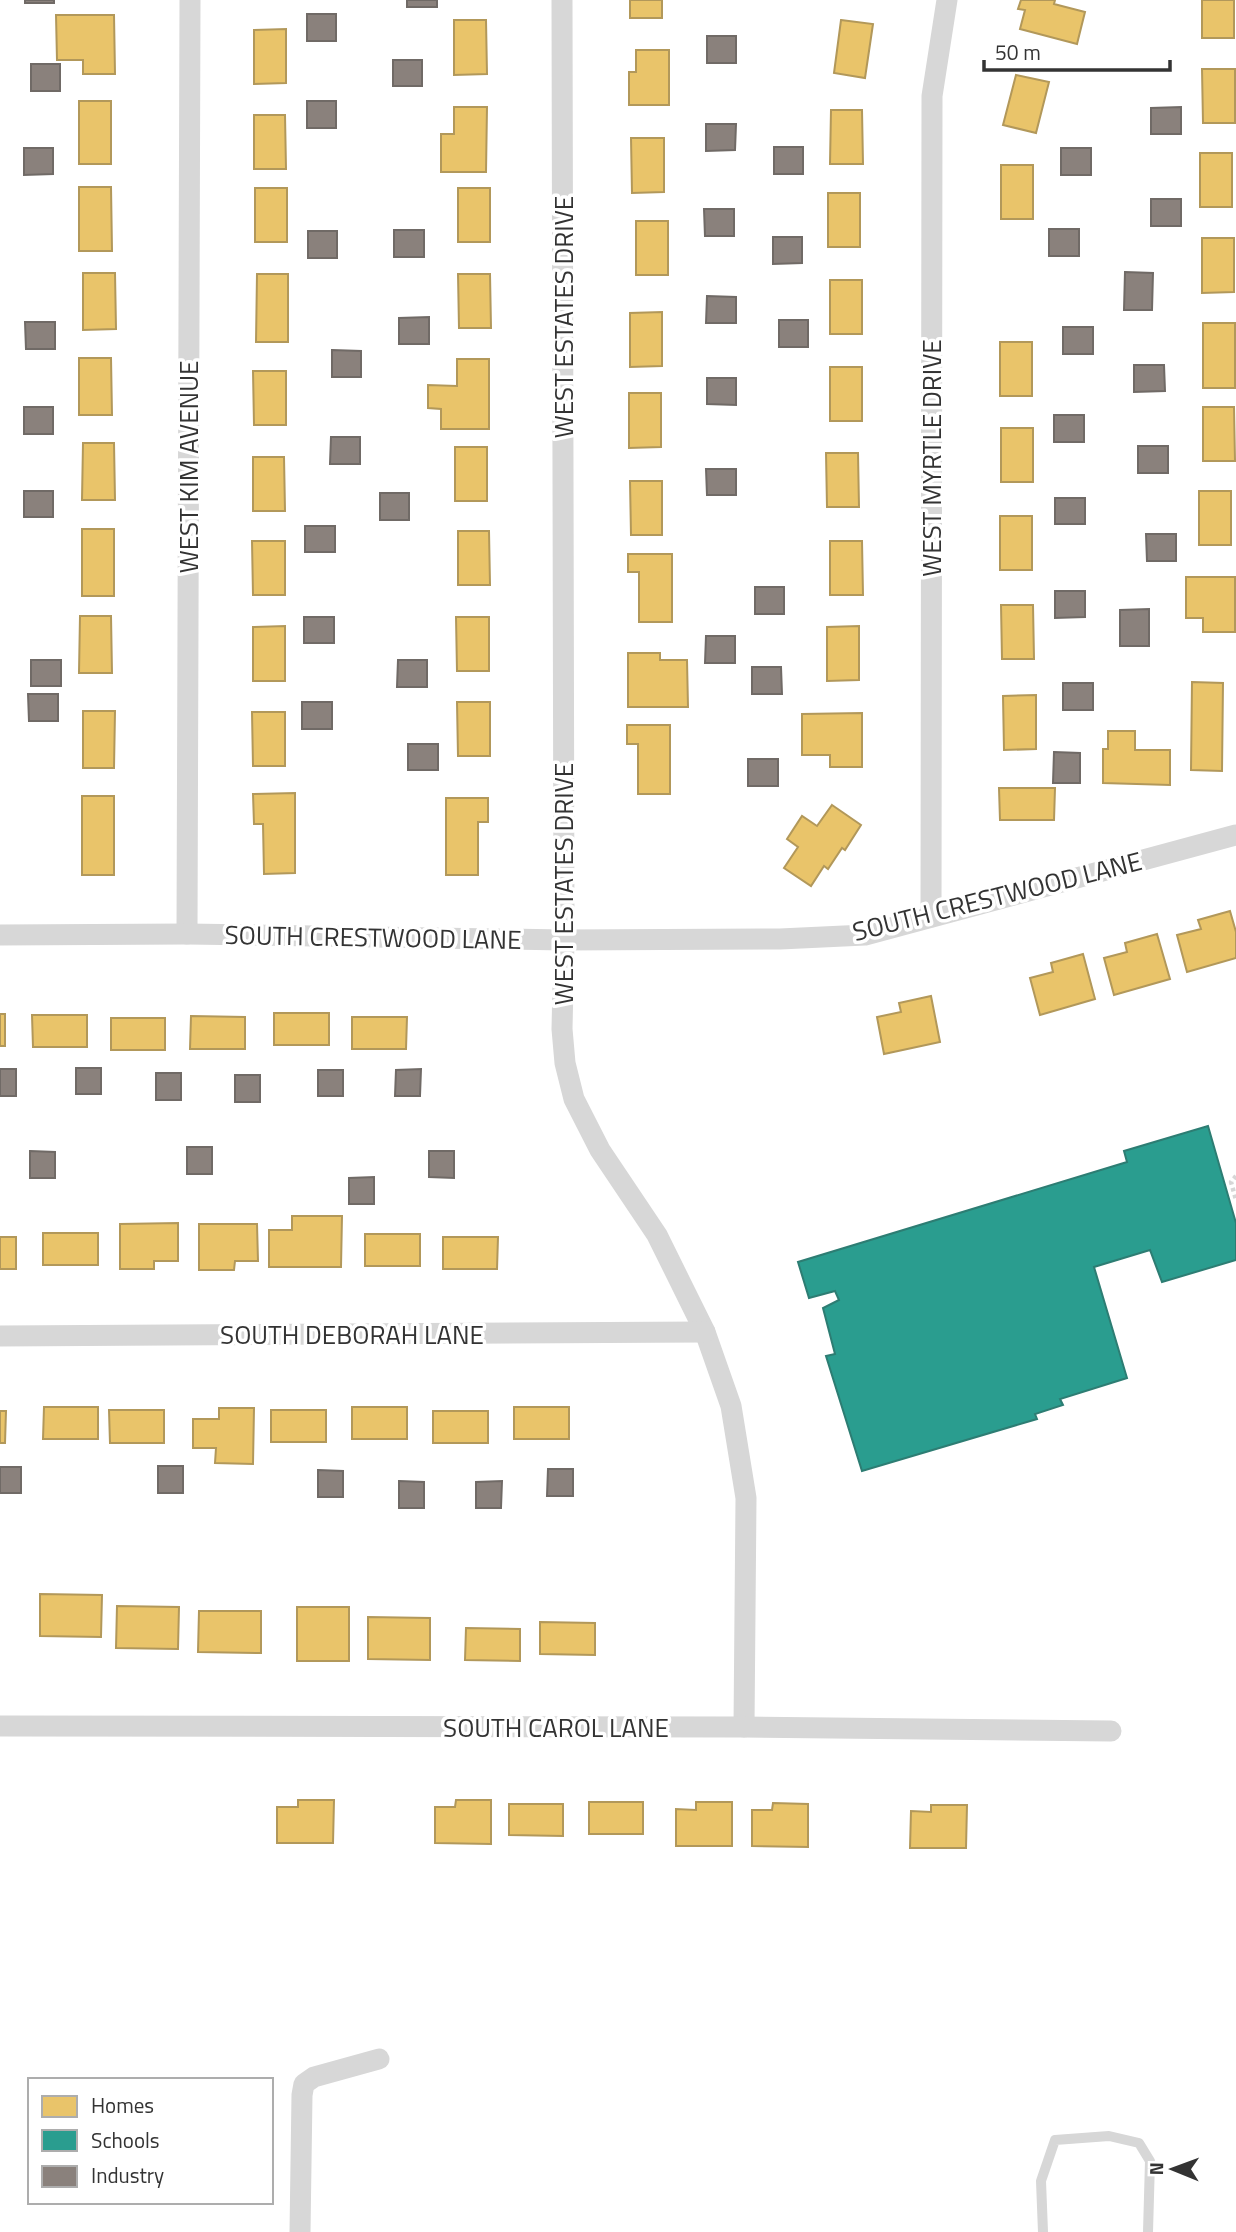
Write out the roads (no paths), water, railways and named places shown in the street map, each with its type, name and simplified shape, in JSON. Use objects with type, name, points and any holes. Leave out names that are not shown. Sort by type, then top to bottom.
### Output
[{"type":"street","name":"WEST KIM AVENUE","points":[[187,934],[190,0]]},
{"type":"street","name":"WEST ESTATES DRIVE","points":[[562,0],[562,1029],[565,1063],[574,1099],[600,1150],[657,1235],[705,1332],[731,1406],[746,1498],[744,1727]]},
{"type":"street","name":"WEST MYRTLE DRIVE","points":[[931,917],[932,96],[947,0]]},
{"type":"street","name":"SOUTH CRESTWOOD LANE","points":[[0,935],[187,934],[564,940],[780,939],[865,935],[1236,835]]},
{"type":"street","name":"SOUTH DEBORAH LANE","points":[[0,1336],[705,1332]]},
{"type":"street","name":"SOUTH CAROL LANE","points":[[0,1726],[744,1727],[1111,1731]]},
{"type":"street","points":[[300,2232],[304,2084],[314,2077],[379,2059]]},
{"type":"lane","points":[[1043,2232],[1041,2182],[1055,2140],[1109,2136],[1139,2143],[1150,2161],[1148,2232]]}]
